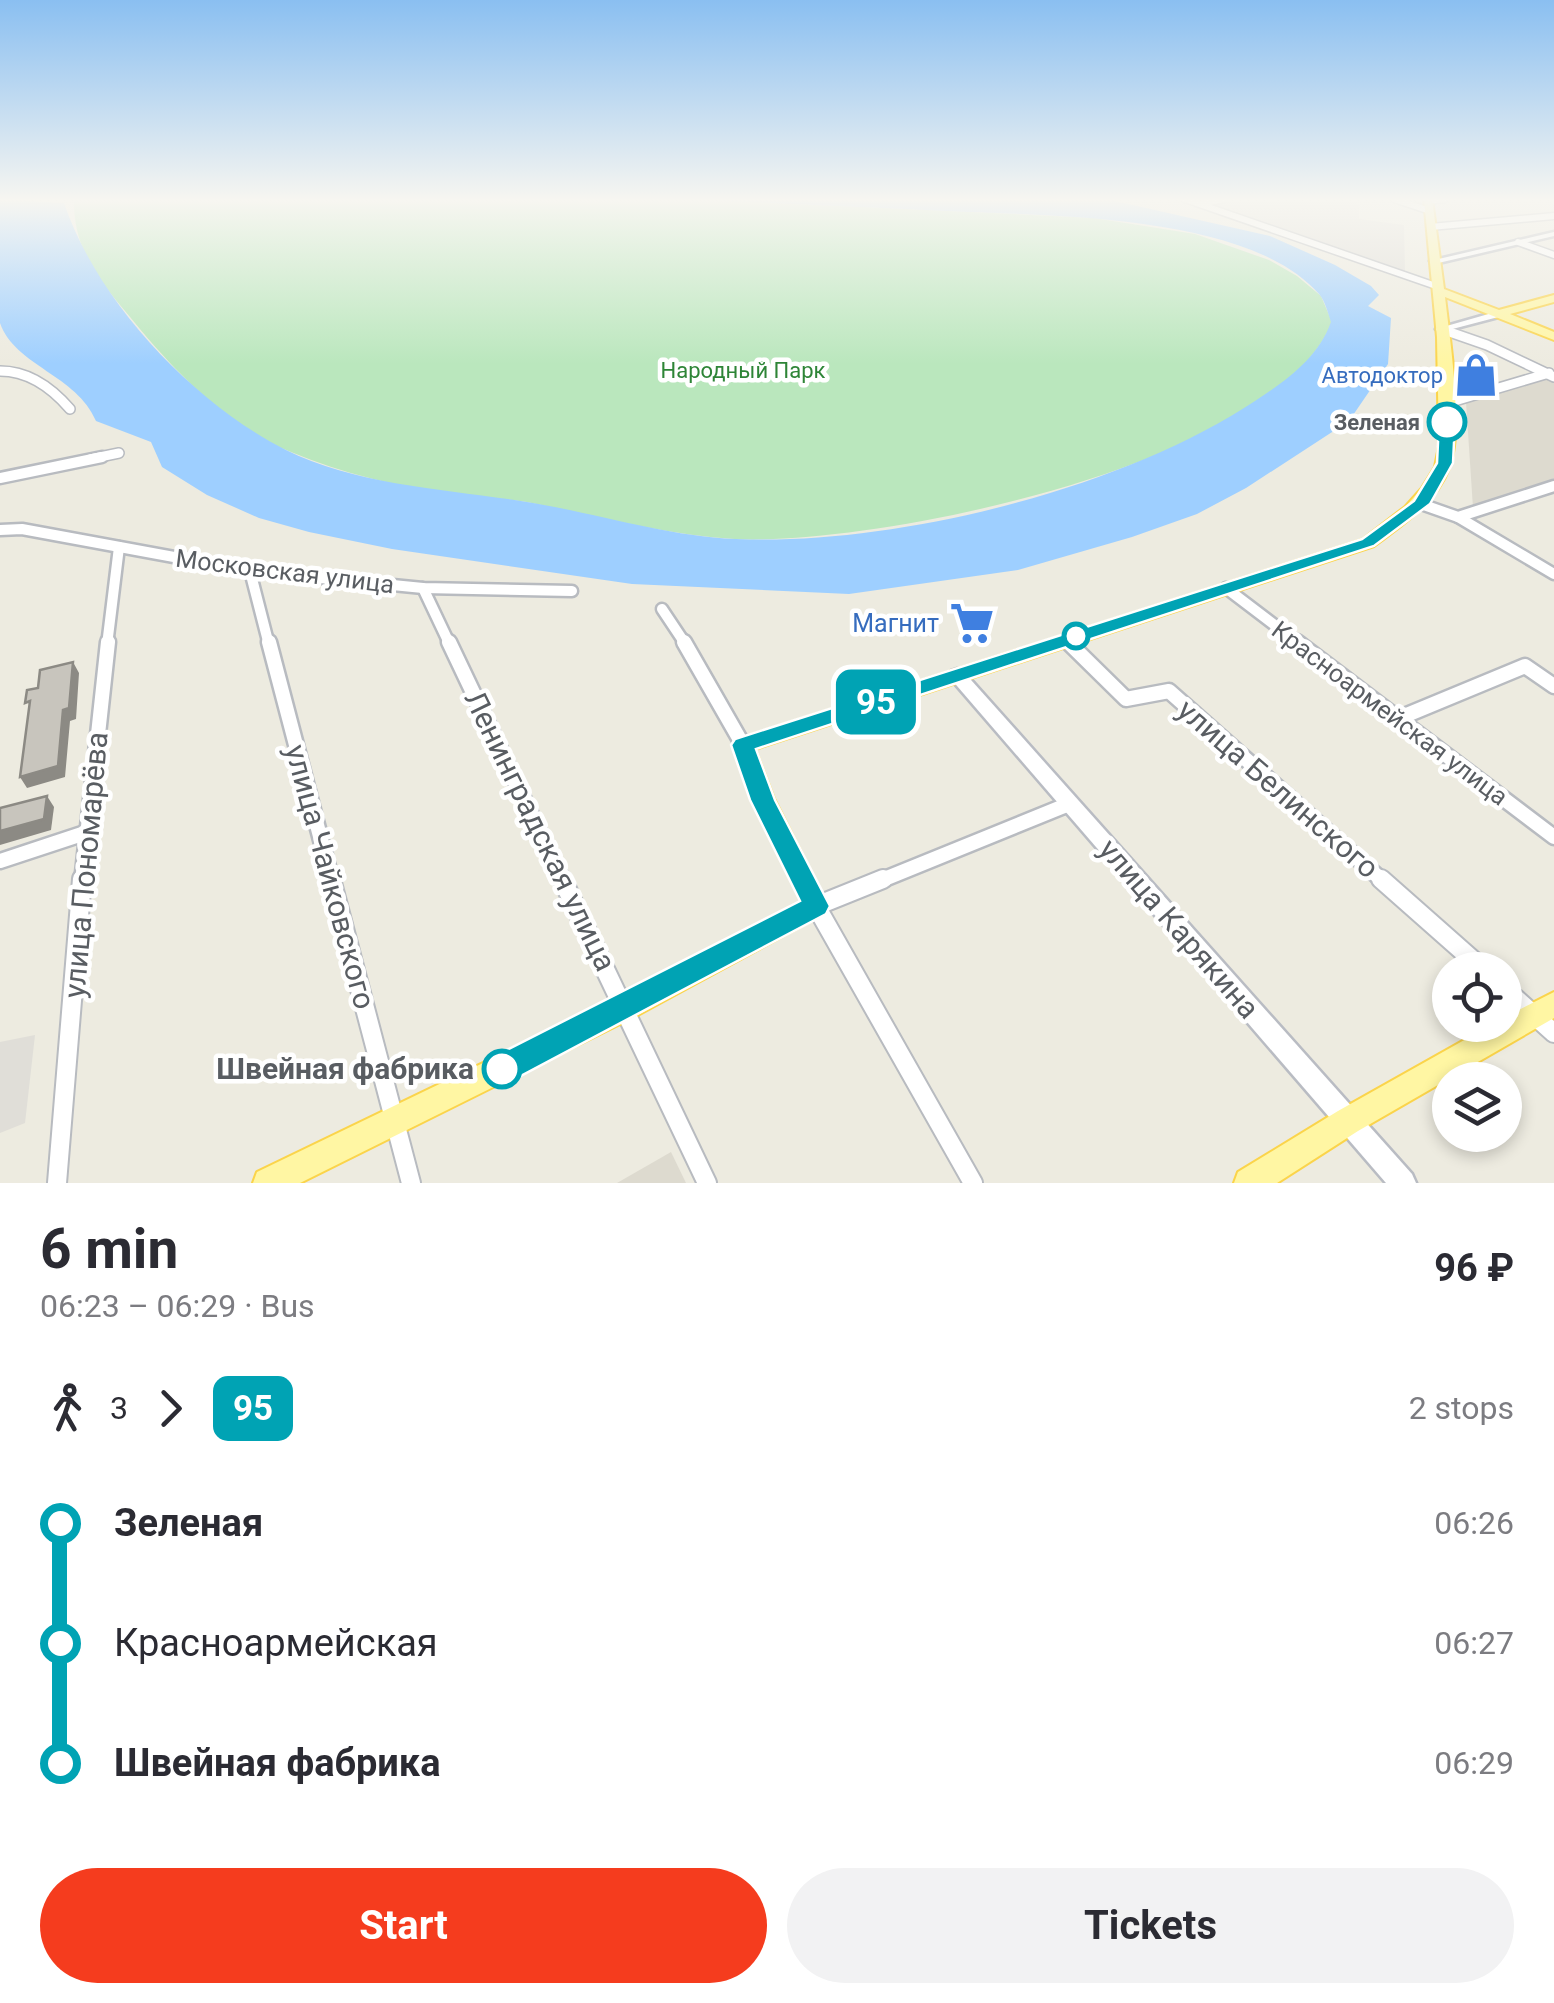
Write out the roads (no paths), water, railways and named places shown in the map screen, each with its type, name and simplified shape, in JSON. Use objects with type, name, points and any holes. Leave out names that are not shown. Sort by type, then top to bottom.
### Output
[{"type":"main road","points":[[268,1183],[625,1008],[816,906],[762,800],[743,745],[1368,542],[1421,504],[1445,463],[1448,402],[1438,308],[1440,291],[1433,254]]},
{"type":"main road","points":[[1434,261],[1464,254]]},
{"type":"main road","points":[[1440,291],[1554,336]]},
{"type":"main road","points":[[1440,329],[1554,298]]},
{"type":"main road","points":[[1438,308],[1446,301],[1473,304]]},
{"type":"main road","name":"улица Карякина","points":[[957,675],[1402,1183]]},
{"type":"main road","points":[[1250,1183],[1348,1121],[1547,1017]]},
{"type":"street","points":[[1344,254],[1436,286],[1440,291]]},
{"type":"street","points":[[1440,329],[1552,374]]},
{"type":"street","points":[[0,371],[22,372],[62,399],[70,409]]},
{"type":"street","points":[[1448,402],[1552,374]]},
{"type":"street","points":[[0,478],[118,452]]},
{"type":"street","points":[[1458,518],[1551,490]]},
{"type":"street","points":[[1421,504],[1458,518],[1554,574]]},
{"type":"street","name":"Московская улица","points":[[0,530],[22,530],[250,571],[423,588],[572,590]]},
{"type":"street","name":"улица Пономарёва","points":[[57,1183],[85,833],[119,547]]},
{"type":"street","name":"улица Чайковского","points":[[250,571],[411,1183]]},
{"type":"street","name":"Ленинградская улица","points":[[423,588],[706,1183]]},
{"type":"street","name":"Красноармейская улица","points":[[1226,588],[1554,837]]},
{"type":"street","points":[[662,609],[699,665],[743,745]]},
{"type":"street","name":"улица Белинского","points":[[1066,640],[1126,698],[1168,692],[1464,952]]},
{"type":"street","points":[[1396,719],[1525,666],[1554,686]]},
{"type":"street","points":[[974,1183],[816,906],[1069,804]]},
{"type":"street","points":[[0,861],[85,833]]},
{"type":"street","points":[[1522,1000],[1547,1017]]},
{"type":"water","points":[[0,254],[87,254],[124,312],[184,377],[251,430],[313,462],[371,478],[521,501],[655,529],[736,539],[799,539],[935,522],[1006,506],[1141,461],[1255,401],[1310,357],[1331,322],[1319,294],[1287,267],[1259,254],[1311,254],[1335,265],[1371,286],[1379,295],[1368,306],[1391,318],[1388,364],[1349,421],[1246,488],[1197,514],[1018,570],[849,594],[632,584],[392,549],[259,518],[207,495],[162,467],[151,442],[96,421],[75,392],[19,350],[0,323]]},
{"type":"place","name":"Автодоктор","points":[[1476,375]]},
{"type":"place","name":"Зеленая","points":[[1447,422]]},
{"type":"place","name":"Магнит","points":[[972,623]]},
{"type":"place","name":"Швейная фабрика","points":[[502,1069]]},
{"type":"park label","name":"Народный Парк","points":[[743,370]]}]
